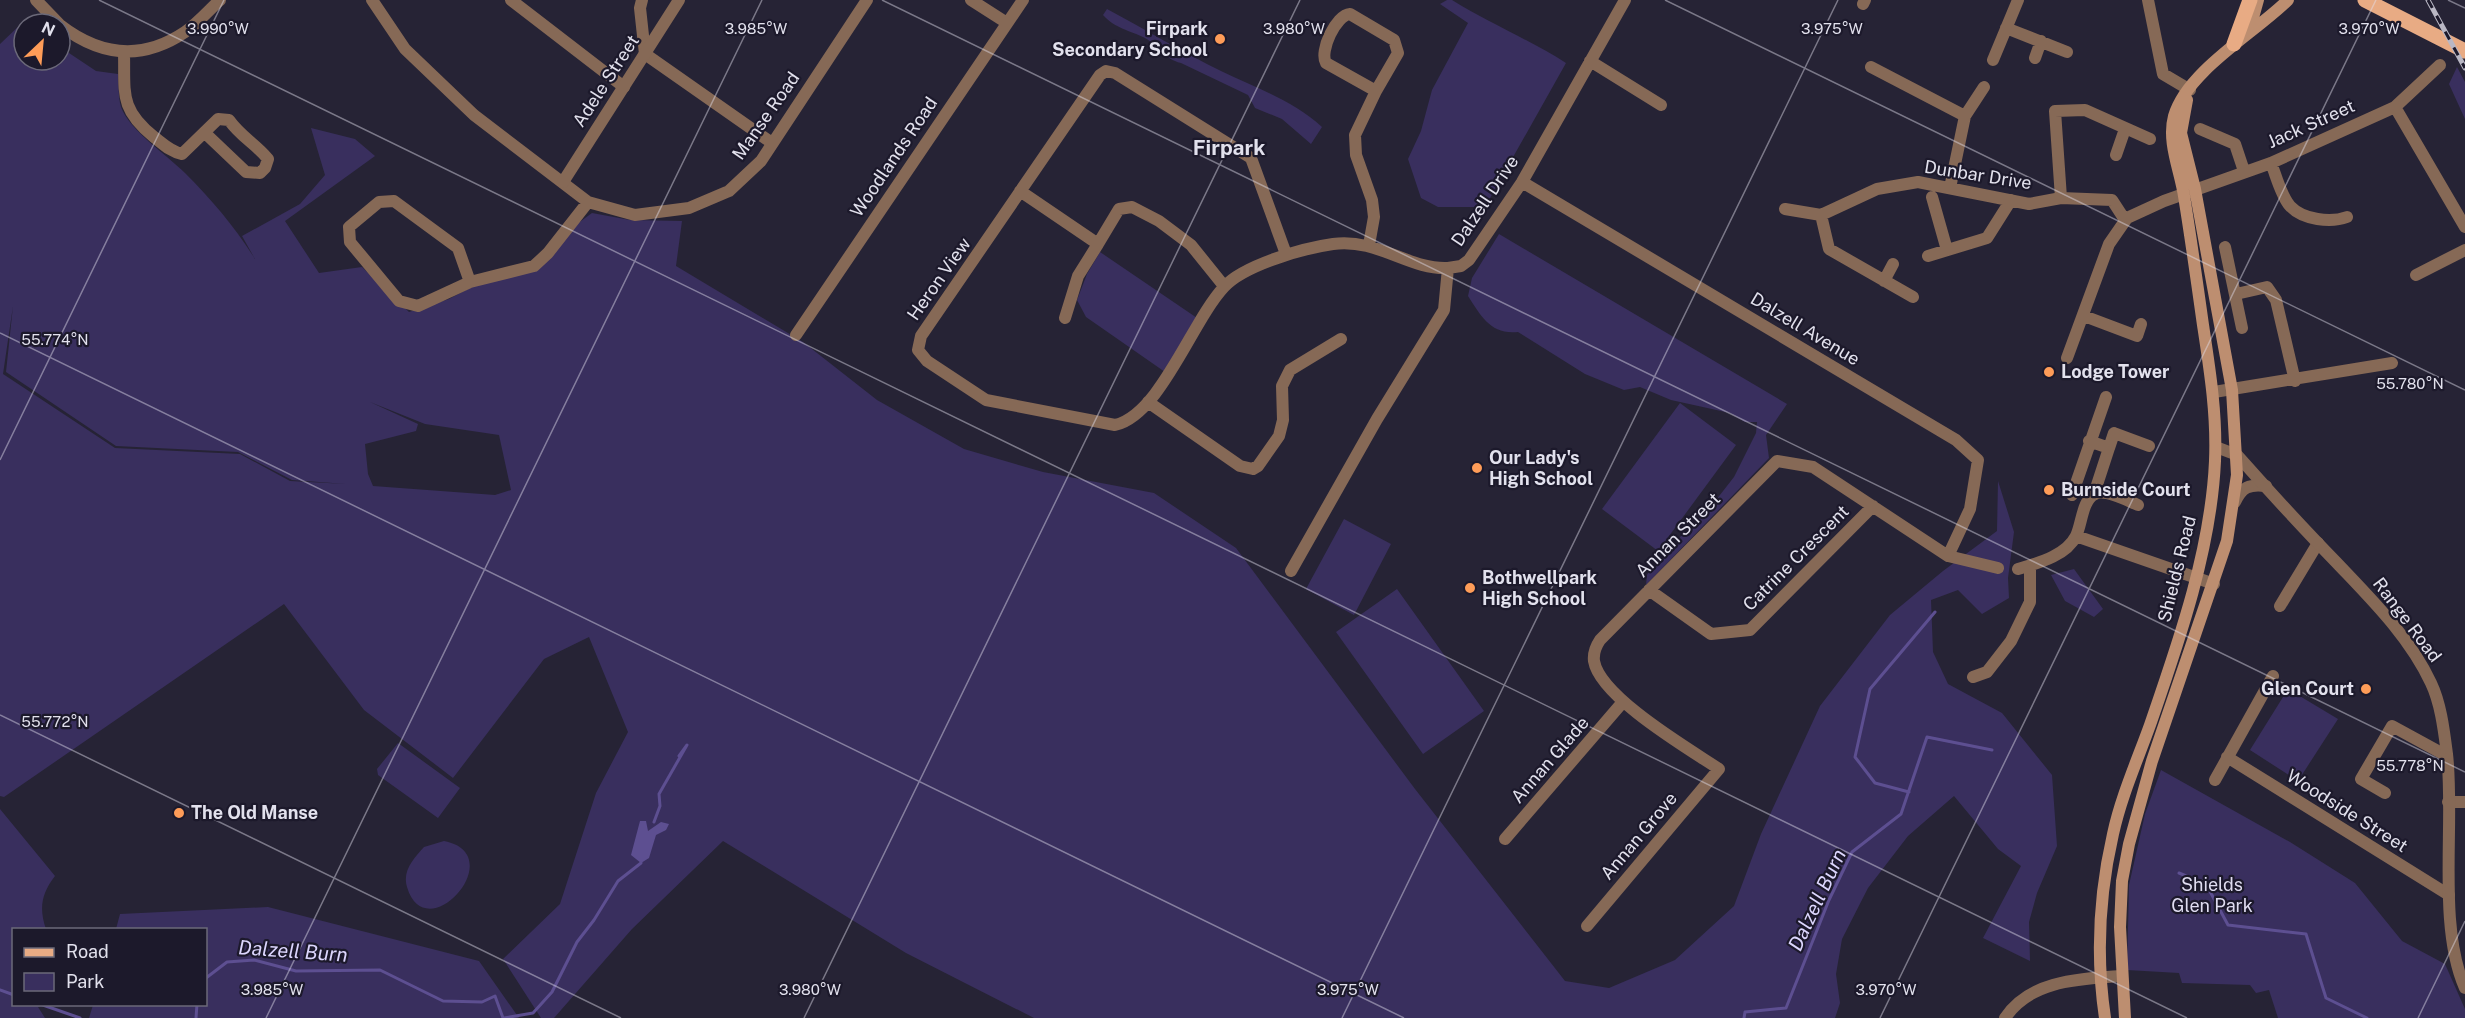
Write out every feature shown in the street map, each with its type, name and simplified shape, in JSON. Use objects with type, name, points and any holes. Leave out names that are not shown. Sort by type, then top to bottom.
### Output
[{"type":"main road","points":[[2234,44],[2250,0]]},
{"type":"main road","points":[[2249,32],[2258,0]]},
{"type":"main road","name":"Shields Road","points":[[2105,1018],[2099,977],[2100,923],[2113,831],[2166,680],[2195,579],[2209,516],[2216,447],[2214,392],[2181,133],[2190,90],[2201,74],[2288,0]]},
{"type":"main road","points":[[2365,0],[2465,51]]},
{"type":"main road","name":"Shields Road","points":[[2125,1018],[2121,976],[2122,880],[2136,811],[2214,584],[2227,542],[2235,501],[2237,455],[2232,390],[2190,192]]},
{"type":"street","points":[[36,0],[48,12]]},
{"type":"street","name":"Manse Road","points":[[372,0],[405,49],[474,115],[588,202],[635,214],[689,208],[729,191],[761,161],[867,0]]},
{"type":"street","points":[[511,0],[624,87]]},
{"type":"street","points":[[642,0],[640,8],[645,54],[772,143]]},
{"type":"street","name":"Adele Street","points":[[563,182],[680,0]]},
{"type":"street","points":[[971,0],[1007,23]]},
{"type":"street","name":"Woodlands Road","points":[[796,334],[1023,0]]},
{"type":"street","name":"Dalzell Drive","points":[[1291,571],[1377,419],[1444,310],[1448,268],[1461,266],[1469,260],[1522,182],[1625,0]]},
{"type":"street","points":[[1994,60],[2018,0]]},
{"type":"street","points":[[2148,0],[2163,74],[2190,90]]},
{"type":"street","points":[[72,34],[97,48],[124,52],[157,48],[186,31],[215,2]]},
{"type":"street","points":[[1369,244],[1374,217],[1372,201],[1356,155],[1355,135],[1376,91],[1398,54],[1394,40],[1350,14],[1345,14],[1323,49],[1322,57],[1326,63],[1376,91]]},
{"type":"street","points":[[2007,28],[2067,52]]},
{"type":"street","points":[[2035,58],[2042,41]]},
{"type":"street","points":[[124,52],[126,106],[144,129],[174,152],[182,154],[218,118],[229,120],[238,133],[251,145],[260,149],[268,159],[265,168],[260,173],[246,172],[205,133]]},
{"type":"street","points":[[1590,61],[1661,105]]},
{"type":"street","name":"Jack Street","points":[[2125,220],[2164,201],[2271,163],[2394,107],[2440,64]]},
{"type":"street","points":[[1871,68],[1965,117]]},
{"type":"street","name":"Heron View","points":[[1286,254],[1251,158],[1115,73],[1106,71],[1100,75],[921,336],[918,344],[921,356],[986,400],[1115,425],[1131,419],[1148,402],[1224,286],[1258,266],[1286,254],[1335,243],[1369,244],[1425,265],[1448,268]]},
{"type":"street","points":[[1950,188],[1965,117],[1984,87]]},
{"type":"street","points":[[2394,107],[2465,227]]},
{"type":"street","points":[[2061,198],[2055,111],[2085,110],[2150,139]]},
{"type":"street","points":[[2116,155],[2125,129]]},
{"type":"street","points":[[2200,129],[2235,144],[2244,171]]},
{"type":"street","points":[[2271,163],[2290,206],[2309,216],[2335,221],[2347,217]]},
{"type":"street","name":"Dalzell Avenue","points":[[1522,182],[1956,440],[1978,460],[1970,509],[1948,556]]},
{"type":"street","name":"Dunbar Drive","points":[[1821,215],[1877,189],[1918,182],[2029,204],[2061,198],[2112,200],[2125,220]]},
{"type":"street","points":[[1020,192],[1098,244]]},
{"type":"street","points":[[1932,196],[1947,250]]},
{"type":"street","points":[[1928,256],[1987,238],[2011,200]]},
{"type":"street","points":[[470,282],[458,248],[394,201],[379,202],[349,226],[350,242],[399,301],[408,306],[418,306],[470,282],[534,266],[548,253],[588,202]]},
{"type":"street","points":[[1065,318],[1078,276],[1119,209],[1132,207],[1159,221],[1191,245],[1224,286]]},
{"type":"street","points":[[1785,209],[1821,215],[1829,249],[1913,297]]},
{"type":"street","points":[[2067,358],[2109,244],[2125,220]]},
{"type":"street","points":[[2225,247],[2242,328]]},
{"type":"street","points":[[2416,274],[2465,250]]},
{"type":"street","points":[[1884,280],[1893,264]]},
{"type":"street","points":[[2236,294],[2267,287],[2277,300],[2295,381]]},
{"type":"street","points":[[2084,315],[2137,336],[2141,324]]},
{"type":"street","points":[[1148,402],[1240,466],[1253,469],[1279,435],[1282,420],[1282,386],[1290,370],[1341,339]]},
{"type":"street","points":[[2214,392],[2295,381],[2392,363]]},
{"type":"street","points":[[2072,495],[2106,397]]},
{"type":"street","points":[[1973,677],[1988,672],[2003,655],[2030,602],[2024,568],[2056,555],[2076,537],[2089,499],[2094,494],[2114,433],[2149,446]]},
{"type":"street","points":[[2089,441],[2109,448]]},
{"type":"street","name":"Range Road","points":[[2216,447],[2237,455],[2378,606],[2432,684],[2441,713],[2447,756],[2449,895],[2455,955],[2465,988]]},
{"type":"street","name":"Annan Street","points":[[1719,769],[1622,703],[1595,665],[1595,648],[1600,640],[1777,461],[1813,467],[1948,556]]},
{"type":"street","points":[[2235,501],[2242,489],[2253,485],[2265,486]]},
{"type":"street","points":[[2094,494],[2102,492],[2138,505]]},
{"type":"street","name":"Catrine Crescent","points":[[1649,590],[1711,634],[1750,630],[1873,506]]},
{"type":"street","points":[[2076,537],[2214,584]]},
{"type":"street","points":[[2280,606],[2318,543]]},
{"type":"street","points":[[1948,556],[1998,568]]},
{"type":"street","points":[[2215,780],[2273,676]]},
{"type":"street","name":"Annan Glade","points":[[1505,839],[1622,703]]},
{"type":"street","points":[[2385,793],[2361,779],[2392,726],[2447,756]]},
{"type":"street","name":"Woodside Street","points":[[2226,757],[2449,895]]},
{"type":"street","name":"Annan Grove","points":[[1587,926],[1719,769]]},
{"type":"street","points":[[2448,802],[2465,802]]},
{"type":"street","points":[[2005,1018],[2018,1001],[2039,988],[2099,977],[2121,976]]},
{"type":"green space","points":[[1452,0],[1566,63],[1485,207],[1438,207],[1421,198],[1408,159],[1421,131],[1432,90],[1468,23],[1440,4]]},
{"type":"green space","points":[[1107,9],[1206,64],[1287,102],[1322,127],[1311,144],[1282,119],[1255,108],[1248,95],[1170,59],[1150,41],[1113,23],[1103,15]]},
{"type":"green space","points":[[12,33],[12,72],[72,72],[72,55],[96,71],[118,74],[120,103],[125,116],[140,133],[205,193],[255,259],[242,236],[300,204],[325,175],[311,128],[355,139],[375,156],[285,221],[319,273],[362,267],[409,312],[449,299],[501,271],[530,272],[570,229],[592,213],[630,220],[682,221],[676,266],[803,342],[877,400],[964,449],[1043,472],[1154,493],[1236,548],[1415,789],[1565,981],[1609,988],[1675,960],[1734,906],[1761,834],[1820,706],[1890,615],[1943,571],[1997,531],[1998,481],[2014,532],[2008,578],[2009,598],[1982,614],[1958,590],[1931,600],[1933,652],[1948,684],[2002,713],[2052,775],[2057,846],[2037,893],[2029,922],[2030,961],[1983,938],[2021,866],[1998,849],[1954,796],[1908,836],[1868,888],[1842,939],[1836,974],[1840,1003],[1835,1018],[1034,1018],[906,953],[723,841],[632,929],[554,1018],[541,1018],[503,959],[560,904],[596,793],[628,732],[589,637],[544,659],[453,778],[364,710],[284,604],[4,797],[0,796],[0,44]],"holes":[[[13,306],[6,372],[116,446],[238,452],[292,480],[346,484],[290,481],[240,454],[115,448],[3,374]],[[370,402],[425,424],[499,435],[511,490],[495,495],[373,486],[368,474],[365,444],[416,431],[418,424]]]},
{"type":"green space","points":[[2457,67],[2465,82],[2465,119],[2449,84]]},
{"type":"green space","points":[[1499,234],[1787,404],[1766,435],[1769,458],[1646,585],[1647,575],[1654,564],[1716,500],[1734,477],[1756,433],[1757,422],[1745,422],[1730,413],[1671,400],[1640,387],[1624,390],[1585,374],[1518,332],[1501,330],[1488,323],[1468,296],[1472,278]]},
{"type":"green space","points":[[1100,252],[1200,320],[1165,372],[1086,317],[1077,300],[1087,274]]},
{"type":"green space","points":[[1680,403],[1736,445],[1658,551],[1602,509]]},
{"type":"green space","points":[[1344,519],[1391,544],[1354,615],[1306,589]]},
{"type":"green space","points":[[2074,569],[2103,609],[2094,617],[2065,601],[2051,575]]},
{"type":"green space","points":[[1397,589],[1484,711],[1423,754],[1336,632]]},
{"type":"green space","points":[[2288,689],[2338,719],[2298,781],[2250,750]]},
{"type":"green space","points":[[398,743],[460,788],[438,818],[378,775],[377,769]]},
{"type":"green space","name":"Shields Glen Park","points":[[2161,770],[2290,842],[2355,883],[2402,941],[2445,964],[2465,1009],[2465,1018],[2278,1018],[2269,990],[2256,993],[2250,985],[2182,983],[2179,973],[2127,970],[2129,885],[2145,814]]},
{"type":"green space","points":[[0,809],[55,876],[44,895],[42,915],[46,928],[12,928],[12,1006],[42,1006],[38,1007],[45,1018],[0,1018]]},
{"type":"green space","points":[[444,841],[463,849],[470,863],[467,878],[458,893],[445,904],[430,909],[417,904],[407,887],[406,876],[413,860],[424,847]]},
{"type":"green space","points":[[268,907],[479,961],[519,1018],[89,1018],[93,1006],[207,1006],[207,928],[116,928],[120,914]]},
{"type":"shaded area","points":[[640,821],[646,821],[648,831],[661,822],[669,824],[666,830],[656,835],[649,858],[641,863],[631,855]]},
{"type":"waterway","points":[[1909,792],[1875,783],[1855,757],[1870,689],[1935,612]]},
{"type":"waterway","name":"Dalzell Burn","points":[[1744,1018],[1745,1012],[1786,1008],[1829,900],[1852,852],[1901,814],[1927,737],[1992,750]]},
{"type":"waterway","points":[[654,822],[660,806],[659,794],[687,745],[679,756]]},
{"type":"waterway","points":[[504,1018],[533,1013],[552,992],[577,942],[594,920],[618,881],[641,863]]},
{"type":"waterway","points":[[2179,873],[2206,884],[2228,925],[2306,934],[2326,998],[2367,1018]]},
{"type":"waterway","name":"Dalzell Burn","points":[[207,977],[227,962],[254,960],[296,971],[380,970],[443,1001],[482,1002],[495,996],[503,1018]]},
{"type":"waterway","points":[[0,990],[12,994]]},
{"type":"waterway","points":[[46,1006],[80,1018]]},
{"type":"waterway","name":"Dalzell Burn","points":[[196,1018],[197,1006]]},
{"type":"railway","points":[[2428,0],[2465,68]]},
{"type":"place","name":"Firpark Secondary School","points":[[1220,39]]},
{"type":"place","name":"Lodge Tower","points":[[2049,372]]},
{"type":"place","name":"Our Lady's High School","points":[[1477,468]]},
{"type":"place","name":"Burnside Court","points":[[2049,490]]},
{"type":"place","name":"Bothwellpark High School","points":[[1470,588]]},
{"type":"place","name":"Glen Court","points":[[2366,689]]},
{"type":"place","name":"The Old Manse","points":[[179,813]]},
{"type":"district","name":"Firpark","points":[[1229,148]]}]
